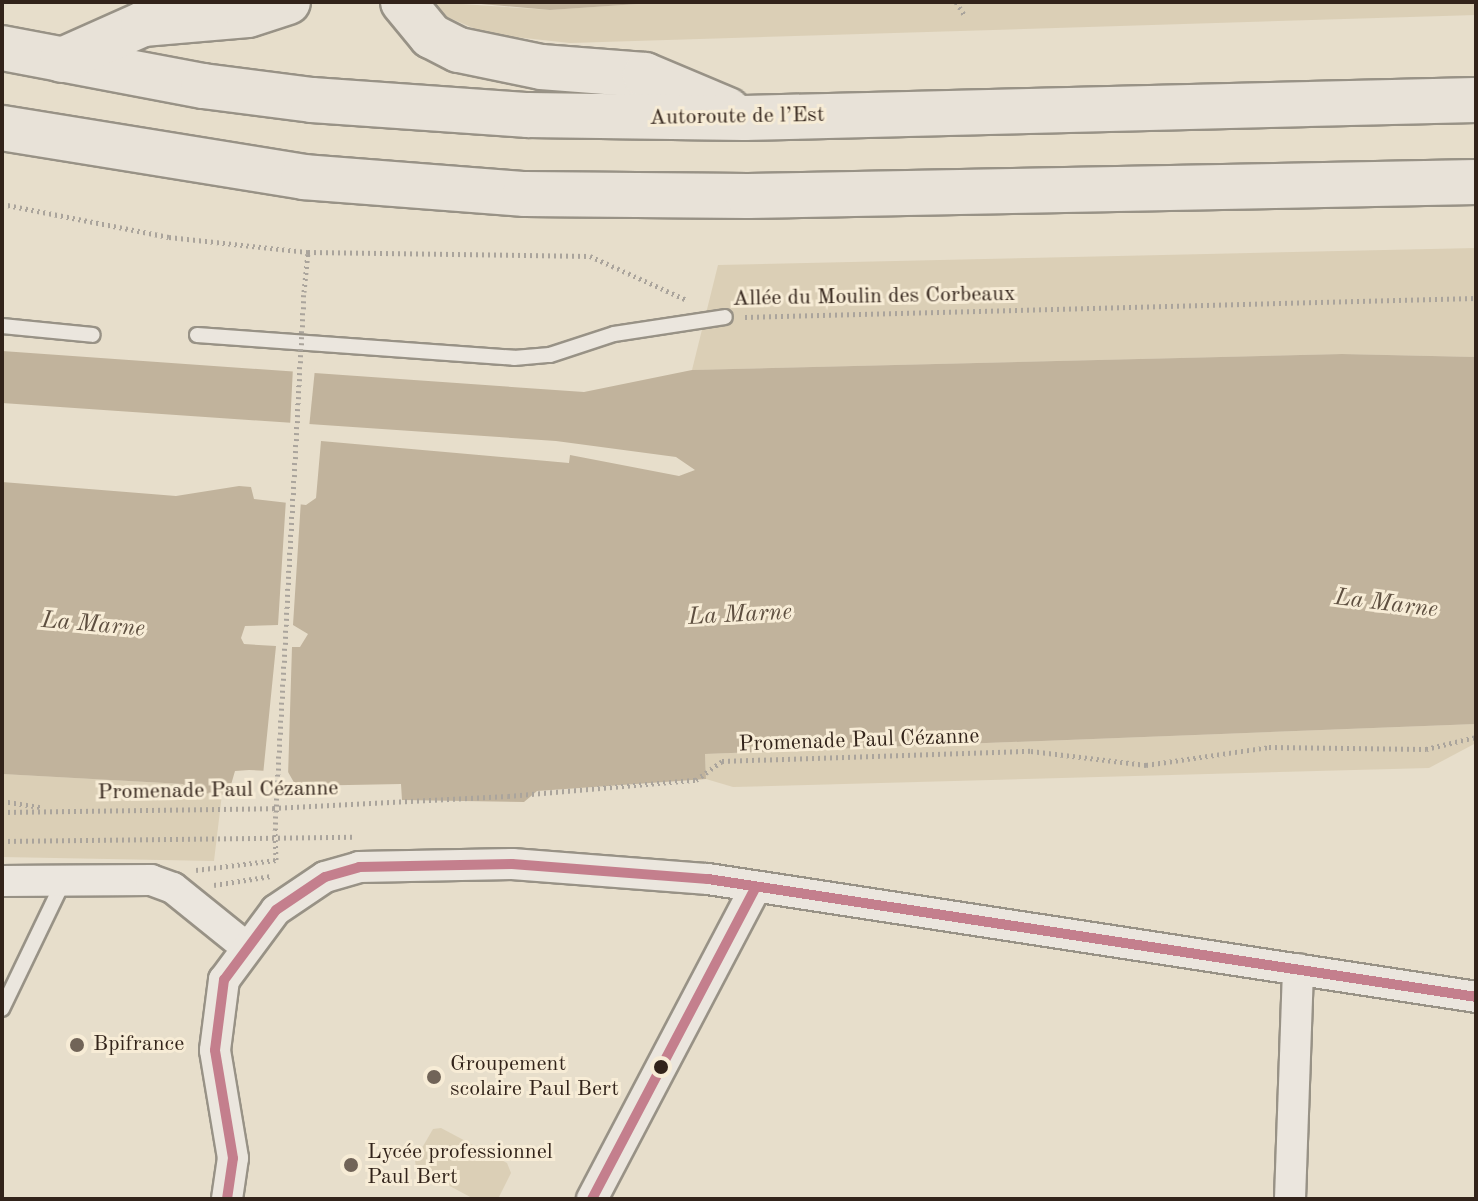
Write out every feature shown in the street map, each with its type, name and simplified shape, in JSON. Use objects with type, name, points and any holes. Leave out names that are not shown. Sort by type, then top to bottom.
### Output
[{"type":"highway","points":[[62,60],[143,24],[248,15],[288,2]]},
{"type":"highway","points":[[403,2],[431,36],[459,50],[541,67],[645,75],[744,118]]},
{"type":"highway","name":"Autoroute de l’Est","points":[[2,48],[203,86],[420,109],[744,118],[1476,100]]},
{"type":"highway","points":[[2,128],[303,177],[541,194],[764,196],[1476,182]]},
{"type":"street","points":[[227,1199],[233,1158],[217,1080],[216,1029],[224,980],[245,946],[296,895],[325,877],[359,867],[512,864],[756,887],[1476,997]]},
{"type":"street","points":[[2,881],[151,880],[167,886],[245,946]]},
{"type":"street","points":[[592,1199],[756,887]]},
{"type":"street","points":[[1290,1199],[1298,969]]},
{"type":"lane","points":[[197,335],[514,358],[550,355],[614,334],[725,317]]},
{"type":"lane","points":[[2,326],[93,335]]},
{"type":"lane","points":[[2,1009],[64,880]]},
{"type":"path","points":[[956,2],[965,16]]},
{"type":"path","name":"Allée du Moulin des Corbeaux","points":[[2,204],[169,237],[308,252],[590,256],[725,317],[1476,298]]},
{"type":"path","points":[[167,886],[195,870],[276,860],[275,830],[308,252]]},
{"type":"path","name":"Promenade Paul Cézanne","points":[[2,812],[273,808],[508,796],[696,780],[722,761],[1031,751],[1146,765],[1269,747],[1426,749],[1476,737]]},
{"type":"path","name":"Promenade Paul Cézanne","points":[[2,801],[54,810]]},
{"type":"path","points":[[2,841],[275,841]]},
{"type":"shaded area","points":[[432,2],[550,10],[667,2],[1476,2],[1476,15],[570,43],[487,34],[429,9]]},
{"type":"shaded area","points":[[1476,248],[1476,357],[1342,354],[692,370],[718,265]]},
{"type":"shaded area","points":[[1476,724],[1476,743],[1429,768],[733,787],[706,779],[705,754]]},
{"type":"shaded area","points":[[2,774],[183,784],[189,792],[222,794],[214,861],[2,857]]},
{"type":"shaded area","points":[[441,1128],[507,1163],[511,1173],[498,1199],[474,1199],[416,1168],[415,1160],[433,1129]]},
{"type":"water","points":[[458,2],[667,2],[550,10]]},
{"type":"water","name":"La Marne","points":[[2,351],[584,392],[692,370],[1342,354],[1476,357],[1476,724],[705,754],[706,779],[537,791],[524,802],[402,800],[401,784],[296,786],[288,772],[235,771],[228,795],[189,792],[183,784],[2,774],[2,482],[176,496],[239,486],[251,487],[254,499],[306,505],[316,498],[321,441],[569,463],[570,455],[679,476],[695,470],[676,457],[556,441],[2,403]]},
{"type":"pier","points":[[293,367],[315,369],[309,428],[290,427]]},
{"type":"pier","points":[[286,499],[301,500],[293,625],[308,634],[300,647],[292,647],[288,777],[263,775],[276,646],[244,644],[241,638],[245,626],[278,625]]},
{"type":"transit line","points":[[227,1199],[233,1158],[215,1050],[224,980],[276,910],[325,877],[359,867],[512,864],[708,879],[1476,997]]},
{"type":"transit line","points":[[592,1199],[756,887]]},
{"type":"place","name":"Bpifrance","points":[[77,1045]]},
{"type":"place","name":"Groupement scolaire Paul Bert","points":[[434,1077]]},
{"type":"place","name":"Lycée professionnel Paul Bert","points":[[351,1165]]}]
